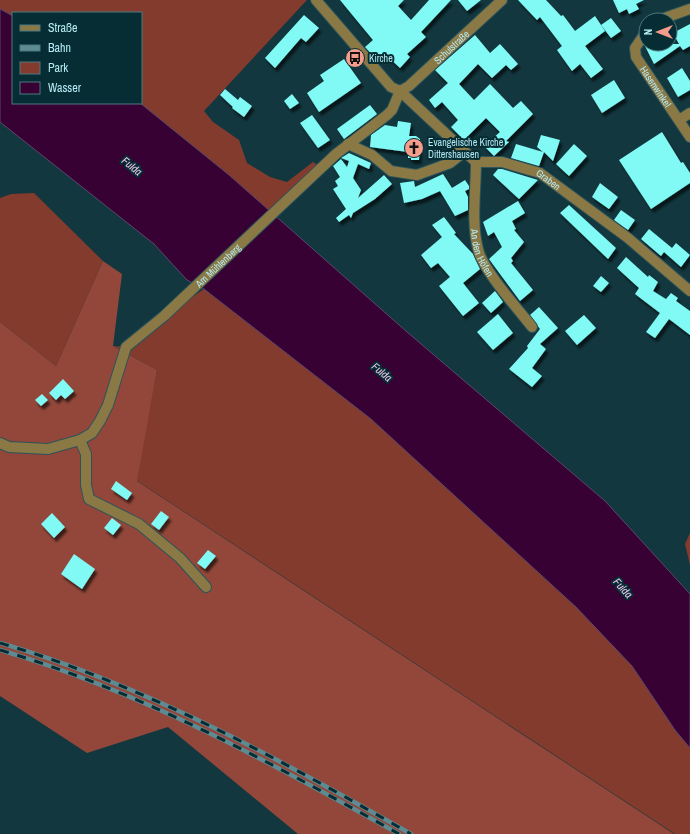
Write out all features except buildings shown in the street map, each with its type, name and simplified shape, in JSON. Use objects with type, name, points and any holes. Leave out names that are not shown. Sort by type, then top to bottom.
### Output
[{"type":"street","points":[[316,0],[380,76],[391,87],[400,91],[476,162]]},
{"type":"street","name":"Schulstraße","points":[[400,91],[409,86],[502,0]]},
{"type":"street","points":[[678,13],[690,8]]},
{"type":"street","name":"Hasenwinkel","points":[[638,44],[635,48],[636,57],[690,137]]},
{"type":"street","name":"Am Mühlenberg","points":[[0,443],[9,447],[28,449],[56,447],[80,440],[92,433],[100,421],[115,386],[126,347],[164,316],[348,144],[387,115],[392,110],[400,91]]},
{"type":"street","points":[[679,120],[690,113]]},
{"type":"street","points":[[348,144],[372,155],[392,171],[417,175],[450,163],[464,152]]},
{"type":"street","name":"Graben","points":[[476,162],[502,162],[540,172],[628,238],[690,291]]},
{"type":"street","name":"An den Höfen","points":[[476,162],[475,219],[478,250],[484,264],[532,327]]},
{"type":"street","points":[[80,440],[86,454],[86,485],[89,499],[139,524],[180,558],[206,587]]},
{"type":"green space","points":[[0,0],[307,0],[204,111],[213,122],[239,140],[247,163],[270,177],[287,182],[313,162],[324,169],[273,214],[229,175],[141,104],[142,12],[12,12],[12,15],[0,9]]},
{"type":"green space","points":[[34,193],[103,261],[56,366],[0,322],[0,198],[11,194]]},
{"type":"green space","points":[[204,289],[371,419],[576,607],[632,666],[675,730],[690,748],[690,834],[675,834],[136,480],[157,370],[113,346],[127,347],[164,316]]},
{"type":"green space","points":[[690,533],[690,565],[685,544]]},
{"type":"shaded area","points":[[103,261],[122,274],[113,346],[157,370],[137,481],[674,834],[298,834],[168,727],[87,753],[0,696],[0,322],[56,366]]},
{"type":"water","name":"Fulda","points":[[0,9],[12,15],[12,104],[141,104],[229,175],[407,332],[605,501],[690,594],[690,748],[675,730],[632,666],[576,607],[371,419],[204,289],[187,280],[154,244],[0,122]]},
{"type":"railway","points":[[0,643],[54,660],[108,680],[211,726],[262,752],[411,834]]},
{"type":"railway","points":[[0,650],[53,667],[104,686],[155,708],[254,755],[399,834]]},
{"type":"place","name":"Kirche","points":[[355,58]]},
{"type":"place","name":"Evangelische Kirche Dittershausen","points":[[414,148]]}]
